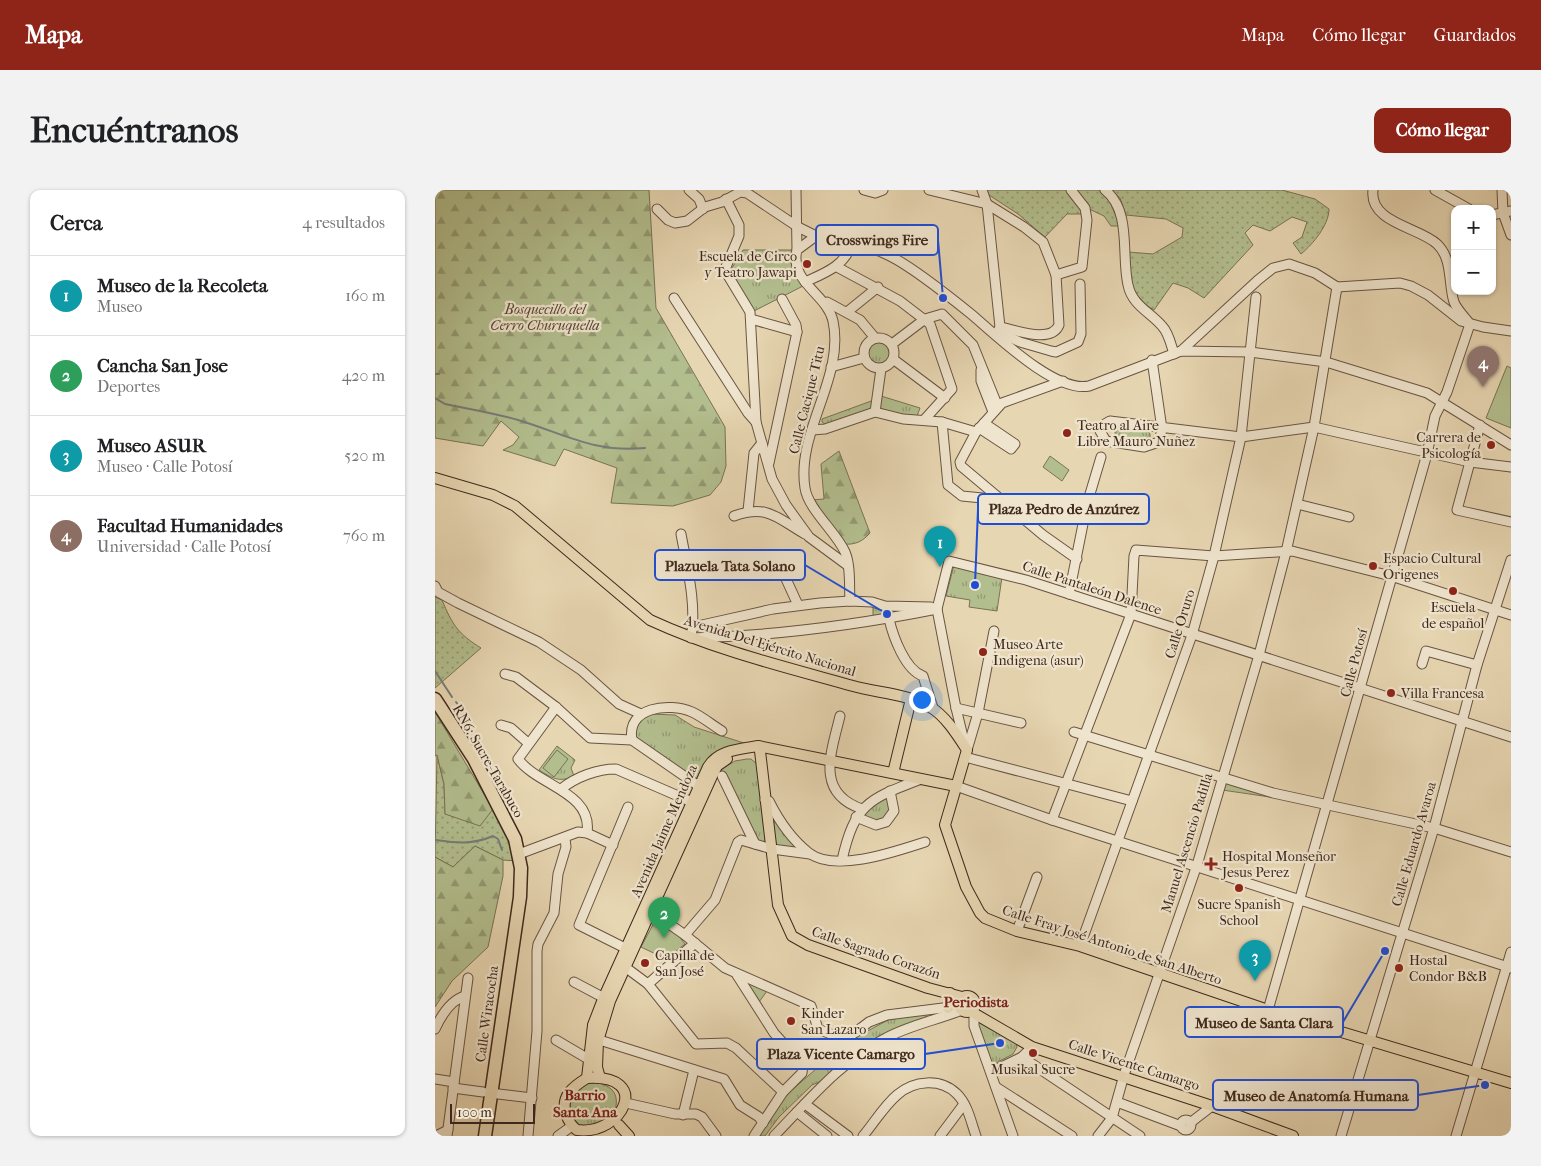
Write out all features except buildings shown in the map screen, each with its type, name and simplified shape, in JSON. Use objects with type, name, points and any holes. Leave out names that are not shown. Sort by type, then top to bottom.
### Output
[{"type":"highway","name":"RN6: Sucre-Tarabuco","points":[[435,699],[473,759],[515,839],[519,854],[521,879],[519,897]]},
{"type":"highway","name":"Calle Wiracocha","points":[[485,1136],[487,1093],[519,897]]},
{"type":"main road","name":"Avenida Del Ejército Nacional","points":[[435,478],[493,495],[515,506],[650,620],[691,638],[735,653],[853,686],[911,699],[933,708],[957,734],[966,754]]},
{"type":"main road","points":[[893,774],[911,699]]},
{"type":"main road","name":"Avenida Jaime Mendoza","points":[[622,965],[625,948],[648,908],[692,802],[711,763],[720,755],[757,746],[763,749]]},
{"type":"main road","points":[[763,749],[830,759],[956,786],[966,754]]},
{"type":"main road","name":"Avenida Jaime Mendoza","points":[[587,1078],[594,1039],[607,1000],[648,908],[717,766],[729,758],[763,749]]},
{"type":"main road","name":"Calle Sagrado Corazón","points":[[763,749],[765,799],[778,905],[796,940],[928,988],[950,993],[964,1008]]},
{"type":"main road","name":"Calle Fray José Antonio de San Alberto","points":[[956,786],[945,824],[966,887],[980,913],[985,918],[1017,931],[1080,946],[1268,1010],[1511,1083]]},
{"type":"main road","points":[[950,993],[952,1001],[964,1008]]},
{"type":"main road","name":"Calle Vicente Camargo","points":[[964,1008],[1032,1046],[1124,1075],[1293,1136]]},
{"type":"main road","name":"Avenida Jaime Mendoza","points":[[594,1039],[600,1078]]},
{"type":"main road","points":[[617,1130],[625,1111],[626,1103],[619,1087],[611,1081],[600,1078],[587,1078],[569,1092],[564,1103],[565,1111],[572,1126],[590,1135],[617,1130],[629,1136]]},
{"type":"street","points":[[689,190],[699,199],[703,209]]},
{"type":"street","points":[[789,190],[795,204]]},
{"type":"street","points":[[795,204],[797,190]]},
{"type":"street","points":[[864,190],[872,193],[883,190]]},
{"type":"street","points":[[929,190],[987,204],[1024,226],[1043,242],[1056,275],[1059,325],[1057,330],[1052,334],[1040,335],[998,331]]},
{"type":"street","points":[[982,190],[987,204],[998,331],[1033,366],[1063,381],[1083,388],[1152,360],[1178,352],[1250,352],[1326,362],[1427,393],[1443,401],[1511,445]]},
{"type":"street","points":[[1056,275],[1082,267],[1087,220],[1085,208],[1071,190]]},
{"type":"street","points":[[1105,190],[1115,204],[1123,227],[1124,265],[1130,292],[1139,306],[1162,325],[1178,352]]},
{"type":"street","points":[[1373,190],[1375,203],[1384,214],[1433,240],[1441,248],[1448,261],[1455,305],[1470,324]]},
{"type":"street","points":[[1435,190],[1462,205]]},
{"type":"street","points":[[1502,190],[1511,235]]},
{"type":"street","points":[[657,209],[668,220],[675,223],[687,221],[703,209],[740,192],[747,193],[798,227],[816,236],[852,243],[897,260],[998,331],[1020,342],[1056,352],[1078,342],[1081,334],[1079,284]]},
{"type":"street","points":[[726,199],[739,225],[739,236],[726,267],[727,274],[746,304],[751,319],[751,369],[756,422],[778,492],[809,537]]},
{"type":"street","name":"Calle Cacique Titu","points":[[795,204],[798,227],[796,267],[805,282],[831,311],[834,324],[835,351],[806,455],[805,489],[809,500],[845,553],[850,601]]},
{"type":"street","points":[[797,250],[816,236]]},
{"type":"street","points":[[805,282],[837,267],[849,253],[852,243]]},
{"type":"street","points":[[1178,352],[1273,268],[1289,264],[1303,267],[1337,287],[1400,283],[1411,286],[1428,295],[1461,321],[1511,331]]},
{"type":"street","points":[[837,267],[878,288],[930,324],[953,389],[924,420]]},
{"type":"street","points":[[1326,362],[1337,287]]},
{"type":"street","points":[[847,312],[878,288]]},
{"type":"street","name":"Calle Oruro","points":[[1080,946],[1192,634],[1214,556],[1241,437],[1256,297]]},
{"type":"street","points":[[674,298],[748,413],[756,422]]},
{"type":"street","points":[[821,298],[860,320],[875,338],[884,339],[892,344]]},
{"type":"street","points":[[769,466],[797,332],[796,324],[782,299]]},
{"type":"street","points":[[892,344],[925,320],[941,314],[973,345],[981,369],[981,381],[996,410]]},
{"type":"street","points":[[751,319],[797,332]]},
{"type":"street","name":"Calle Potosí","points":[[1268,1010],[1298,900],[1361,690],[1391,576],[1427,454],[1435,416],[1443,401],[1470,324]]},
{"type":"street","points":[[875,338],[864,348],[864,358],[873,367],[881,368],[893,359]]},
{"type":"street","points":[[892,344],[893,359],[945,398]]},
{"type":"street","points":[[831,368],[864,358]]},
{"type":"street","points":[[1152,360],[1162,428],[1159,442],[1144,447],[1106,441],[1100,431],[1103,424],[1110,421],[1162,428],[1241,437],[1314,427],[1427,454],[1511,467]]},
{"type":"street","name":"Manuel Ascencio Padilla","points":[[1097,1136],[1112,1118],[1124,1075],[1197,865],[1259,655],[1287,552],[1326,362]]},
{"type":"street","points":[[875,412],[881,368]]},
{"type":"street","points":[[1063,381],[1002,402],[980,428],[960,462],[961,466],[1043,535],[1077,559]]},
{"type":"street","points":[[812,430],[825,429],[875,412],[903,419],[942,422],[980,428]]},
{"type":"street","points":[[942,422],[948,485],[962,496],[1002,500]]},
{"type":"street","points":[[1480,425],[1457,510],[1511,522]]},
{"type":"street","points":[[749,511],[754,452],[762,443]]},
{"type":"street","points":[[1069,594],[1087,504],[1101,457]]},
{"type":"street","points":[[1297,504],[1349,517]]},
{"type":"street","points":[[734,516],[749,511],[768,512],[809,537],[847,565]]},
{"type":"street","points":[[681,534],[691,594],[693,627],[691,638],[777,633],[889,619],[938,608]]},
{"type":"street","points":[[1052,820],[1065,784],[1079,734],[1131,614],[1134,556],[1136,550],[1214,556],[1292,551],[1391,576],[1511,615]]},
{"type":"street","points":[[775,555],[798,605]]},
{"type":"street","name":"Calle Eduardo Avaroa","points":[[1341,1136],[1434,828],[1477,665],[1511,560]]},
{"type":"street","name":"Calle Pantaleón Dalence","points":[[938,608],[949,561],[1026,580],[1511,737]]},
{"type":"street","points":[[435,586],[438,592],[458,603],[539,642],[581,670],[619,704],[641,714]]},
{"type":"street","points":[[693,627],[798,605],[850,601],[872,602],[885,606],[938,608]]},
{"type":"street","points":[[938,608],[966,754]]},
{"type":"street","points":[[889,619],[894,638],[915,673],[923,676],[933,708]]},
{"type":"street","points":[[966,754],[978,713],[994,631]]},
{"type":"street","points":[[1422,664],[1426,651],[1477,665]]},
{"type":"street","points":[[505,674],[517,678],[556,707],[590,738],[632,740],[700,787]]},
{"type":"street","points":[[556,707],[518,759],[522,765],[543,781],[561,789],[585,810],[589,821],[587,833]]},
{"type":"street","points":[[632,740],[631,731],[634,722],[641,714],[652,709],[675,708],[692,712],[723,731]]},
{"type":"street","points":[[956,708],[1021,723]]},
{"type":"street","points":[[840,716],[830,759],[830,777],[839,796],[849,804],[862,809]]},
{"type":"street","points":[[501,725],[511,728],[528,743]]},
{"type":"street","points":[[1079,734],[1273,793],[1434,828],[1511,852]]},
{"type":"street","points":[[966,754],[1065,784],[1132,801]]},
{"type":"street","points":[[561,789],[572,781],[607,769],[616,769],[692,802]]},
{"type":"street","points":[[722,776],[755,844]]},
{"type":"street","points":[[842,860],[850,831],[862,809],[890,791],[921,779]]},
{"type":"street","points":[[956,786],[1052,820],[1197,865],[1298,900],[1509,967]]},
{"type":"street","points":[[856,817],[876,825],[886,822],[894,810],[890,791]]},
{"type":"street","points":[[765,799],[769,801],[787,831],[810,854]]},
{"type":"street","points":[[625,948],[579,925],[628,807]]},
{"type":"street","points":[[519,854],[578,832],[587,833],[613,845]]},
{"type":"street","points":[[527,1136],[537,1031],[537,951],[538,944],[554,913],[558,874],[566,847],[565,838]]},
{"type":"street","points":[[685,935],[715,900],[738,842],[741,840],[772,849],[810,854],[833,860],[877,858],[925,842]]},
{"type":"street","points":[[1017,931],[1037,878]]},
{"type":"street","points":[[648,908],[737,975],[811,1006],[818,1029],[841,1038],[849,1037],[869,1022],[887,1015],[964,1008]]},
{"type":"street","points":[[648,984],[695,943]]},
{"type":"street","points":[[1456,1136],[1509,967],[1511,952]]},
{"type":"street","points":[[622,965],[648,984],[696,1044],[727,1043],[736,1048],[783,1092]]},
{"type":"street","points":[[737,975],[774,1033],[803,1065],[802,1072],[783,1092],[763,1124],[753,1136]]},
{"type":"street","points":[[436,1136],[447,1133],[468,978]]},
{"type":"street","points":[[574,982],[607,1000]]},
{"type":"street","points":[[435,1029],[441,1015],[459,997],[465,996]]},
{"type":"street","points":[[964,1008],[974,1026],[1013,1136]]},
{"type":"street","points":[[774,1136],[837,1073],[870,1047],[903,1030],[964,1008]]},
{"type":"street","points":[[594,1039],[724,1079],[741,1106],[759,1117],[763,1124]]},
{"type":"street","points":[[556,1040],[590,1060]]},
{"type":"street","points":[[991,1072],[1023,1057],[1032,1046]]},
{"type":"street","points":[[1023,1057],[1140,1136]]},
{"type":"street","points":[[683,1115],[694,1070]]},
{"type":"street","points":[[435,1079],[487,1093],[532,1098]]},
{"type":"street","points":[[863,1136],[897,1095],[914,1085],[926,1082],[943,1085],[957,1094],[964,1104],[976,1136]]},
{"type":"street","points":[[996,1087],[1072,1136]]},
{"type":"street","points":[[1117,1102],[1184,1129],[1212,1106]]},
{"type":"street","points":[[626,1103],[683,1115],[696,1114],[702,1117],[716,1136]]},
{"type":"street","points":[[805,1104],[848,1136]]},
{"type":"street","points":[[940,1136],[964,1104]]},
{"type":"street","points":[[797,1112],[827,1136]]},
{"type":"street","points":[[558,1136],[572,1126]]},
{"type":"green space","name":"Bosquecillo del Cerro Churuquella","points":[[435,190],[649,190],[656,308],[725,427],[726,466],[721,482],[710,495],[673,506],[611,503],[617,468],[564,449],[555,466],[503,450],[513,445],[519,437],[501,421],[483,446],[435,438]]},
{"type":"green space","points":[[987,190],[1099,190],[1110,202],[1120,226],[1111,226],[1104,216],[1089,209],[1082,214],[1067,214],[1045,237],[1018,214],[989,195]]},
{"type":"green space","points":[[1111,190],[1282,190],[1315,199],[1329,209],[1323,228],[1301,254],[1293,243],[1302,237],[1307,222],[1292,217],[1270,231],[1253,225],[1245,233],[1253,245],[1204,298],[1188,288],[1173,283],[1154,310],[1140,299],[1136,292],[1131,277],[1128,252],[1153,254],[1182,237],[1183,228],[1166,219],[1126,215],[1120,198]]},
{"type":"green space","points":[[743,250],[794,250],[805,285],[754,311],[735,282],[732,268]]},
{"type":"green space","points":[[878,341],[887,345],[891,354],[887,363],[878,367],[869,363],[865,354],[869,345]]},
{"type":"green space","points":[[1507,366],[1511,368],[1511,428],[1486,418]]},
{"type":"green space","points":[[881,396],[920,408],[917,416],[906,416],[878,408]]},
{"type":"green space","points":[[874,400],[872,410],[827,426],[822,422],[822,419]]},
{"type":"green space","points":[[1121,426],[1147,430],[1150,434],[1150,439],[1143,442],[1118,439],[1115,435],[1115,430]]},
{"type":"green space","points":[[839,451],[870,533],[861,541],[851,544],[843,544],[811,500],[824,499],[821,464]]},
{"type":"green space","points":[[1050,456],[1069,470],[1062,481],[1043,467]]},
{"type":"green space","points":[[954,565],[1002,577],[997,611],[969,607],[970,600],[946,596]]},
{"type":"green space","points":[[435,597],[442,600],[449,616],[461,633],[481,648],[435,688]]},
{"type":"green space","points":[[873,605],[927,609],[873,620]]},
{"type":"green space","points":[[435,712],[493,809],[480,826],[445,814],[444,784],[437,755],[435,756]]},
{"type":"green space","points":[[649,714],[675,715],[694,727],[750,745],[731,747],[717,752],[711,756],[698,780],[694,780],[634,738],[639,724]]},
{"type":"green space","points":[[557,746],[575,760],[571,768],[574,776],[556,779],[539,770]]},
{"type":"green space","points":[[557,750],[568,759],[554,777],[543,768]]},
{"type":"green space","points":[[437,755],[444,784],[445,814],[493,809],[510,838],[516,861],[503,860],[475,846],[453,867],[435,857]]},
{"type":"green space","points":[[751,759],[757,764],[767,843],[756,840],[721,769],[735,761]]},
{"type":"green space","points":[[1227,782],[1304,802],[1222,790]]},
{"type":"green space","points":[[889,796],[887,816],[884,819],[875,820],[861,815]]},
{"type":"green space","points":[[770,809],[802,849],[776,845]]},
{"type":"green space","points":[[475,846],[503,860],[503,876],[488,947],[452,981],[435,1007],[435,857],[453,867]]},
{"type":"green space","points":[[656,919],[678,935],[685,944],[666,959],[641,947]]},
{"type":"green space","points":[[751,984],[767,991],[759,1002],[747,988]]},
{"type":"green space","points":[[951,1009],[855,1052],[824,1080],[812,1085],[779,1117],[765,1136],[759,1136],[785,1096],[847,1042],[888,1020]]},
{"type":"green space","points":[[979,1020],[1015,1041],[1017,1047],[1013,1054],[994,1064],[991,1063],[977,1021]]},
{"type":"green space","points":[[591,1082],[608,1087],[616,1097],[615,1110],[609,1125],[579,1127],[571,1113],[570,1100],[572,1094],[576,1089]]},
{"type":"waterway","points":[[435,398],[445,404],[491,413],[535,425],[595,445],[610,448],[645,448]]},
{"type":"waterway","points":[[435,671],[452,697]]},
{"type":"waterway","points":[[456,702],[470,720]]},
{"type":"waterway","points":[[435,840],[464,842],[478,841],[493,836],[498,839],[502,850]]},
{"type":"place","name":"Escuela de Circo y Teatro Jawapi","points":[[807,264]]},
{"type":"place","name":"Crosswings Fire","points":[[943,298]]},
{"type":"place","name":"Facultad Humanidades","points":[[1483,387]]},
{"type":"place","name":"Teatro al Aire Libre Mauro Nuñez","points":[[1067,433]]},
{"type":"place","name":"Carrera de Psicología","points":[[1491,445]]},
{"type":"place","name":"Espacio Cultural Origenes","points":[[1373,566]]},
{"type":"place","name":"Museo de la Recoleta","points":[[940,567]]},
{"type":"place","name":"Plaza Pedro de Anzúrez","points":[[975,585]]},
{"type":"place","name":"Escuela de español","points":[[1453,591]]},
{"type":"place","name":"Plazuela Tata Solano","points":[[887,614]]},
{"type":"place","name":"Museo Arte Indigena (asur)","points":[[983,652]]},
{"type":"place","name":"Villa Francesa","points":[[1391,693]]},
{"type":"place","name":"Hospital Monseñor Jesus Perez","points":[[1211,864]]},
{"type":"place","name":"Sucre Spanish School","points":[[1239,888]]},
{"type":"place","name":"Cancha San Jose","points":[[664,938]]},
{"type":"place","name":"Museo de Santa Clara","points":[[1385,951]]},
{"type":"place","name":"Capilla de San José","points":[[645,963]]},
{"type":"place","name":"Hostal Condor B&B","points":[[1399,968]]},
{"type":"place","name":"Museo ASUR","points":[[1255,981]]},
{"type":"place","name":"Kinder San Lazaro","points":[[791,1021]]},
{"type":"place","name":"Plaza Vicente Camargo","points":[[1000,1043]]},
{"type":"place","name":"Musikal Sucre","points":[[1033,1053]]},
{"type":"place","name":"Museo de Anatomía Humana","points":[[1485,1085]]},
{"type":"district","name":"Periodista","points":[[976,1002]]},
{"type":"district","name":"Barrio Santa Ana","points":[[585,1104]]}]
